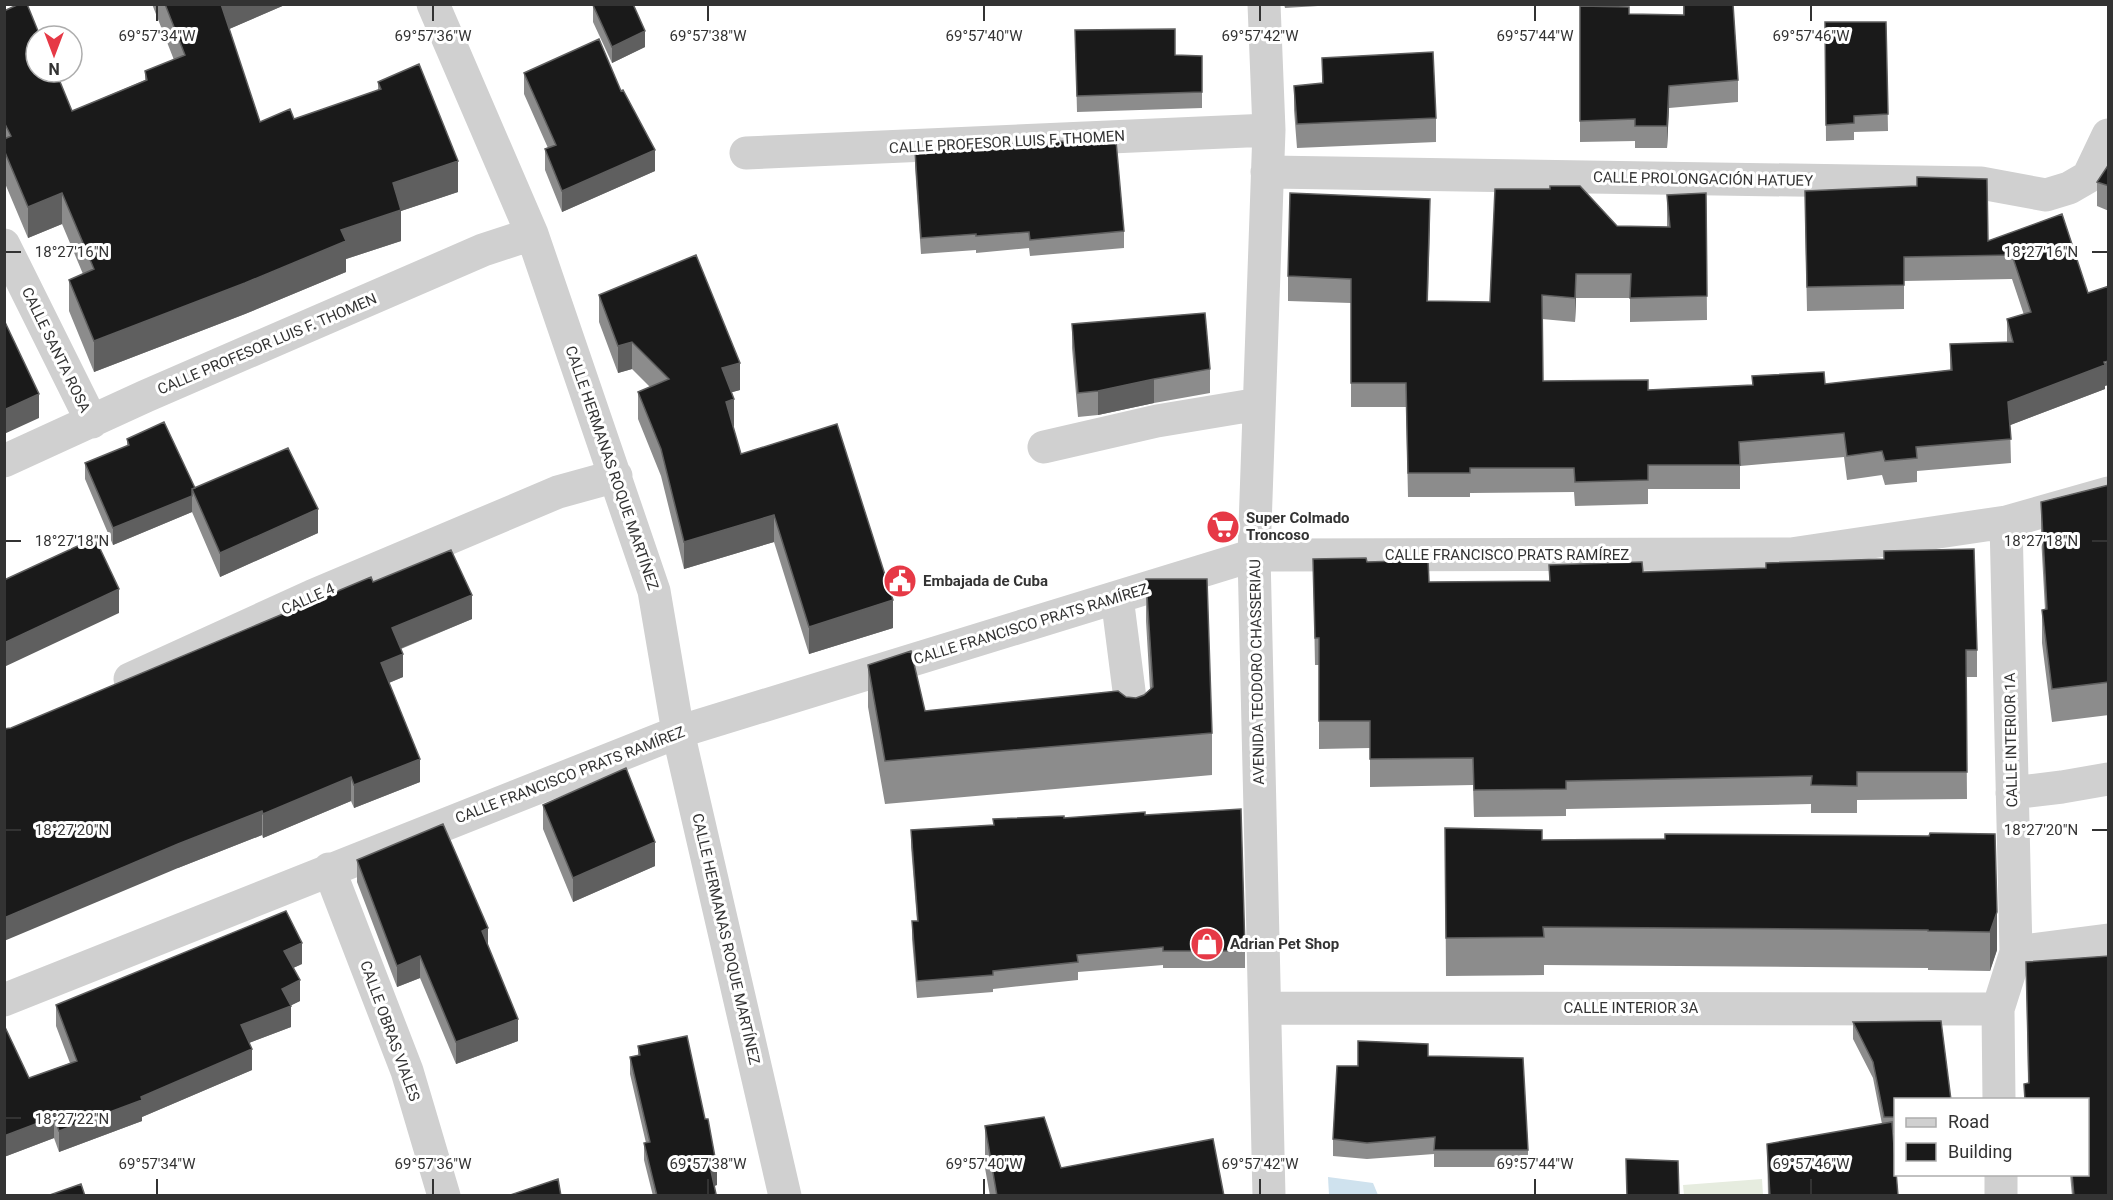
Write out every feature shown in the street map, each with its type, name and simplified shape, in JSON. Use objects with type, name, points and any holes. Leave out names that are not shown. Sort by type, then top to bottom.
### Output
[{"type":"street","name":"CALLE HERMANAS ROQUE MARTÍNEZ","points":[[433,4],[532,234],[654,591],[678,732],[785,1196]]},
{"type":"street","name":"AVENIDA TEODORO CHASSERIAU","points":[[1264,4],[1269,130],[1254,555],[1269,1196]]},
{"type":"street","name":"CALLE PROFESOR LUIS F. THOMEN","points":[[746,153],[1269,130]]},
{"type":"street","name":"CALLE PROLONGACIÓN HATUEY","points":[[1267,172],[1981,183],[2046,195],[2069,188],[2088,177],[2109,135]]},
{"type":"street","name":"CALLE PROFESOR LUIS F. THOMEN","points":[[4,461],[146,396],[483,250],[532,234]]},
{"type":"street","name":"CALLE SANTA ROSA","points":[[4,245],[92,422]]},
{"type":"street","points":[[1044,447],[1156,421],[1259,405]]},
{"type":"street","name":"CALLE 4","points":[[104,691],[312,596],[558,492],[616,476]]},
{"type":"street","name":"CALLE FRANCISCO PRATS RAMÍREZ","points":[[4,1000],[678,732],[1254,555],[1791,554],[2006,522],[2109,494]]},
{"type":"street","name":"CALLE INTERIOR 1A","points":[[1999,1098],[1998,1009],[2016,952],[2001,849],[2012,793],[2006,522]]},
{"type":"street","points":[[1117,597],[1133,722]]},
{"type":"street","points":[[2012,793],[2109,779]]},
{"type":"street","name":"CALLE OBRAS VIALES","points":[[330,869],[407,1071],[444,1196]]},
{"type":"street","points":[[2016,952],[2109,940]]},
{"type":"street","name":"CALLE INTERIOR 3A","points":[[1265,1008],[1998,1009]]},
{"type":"street","points":[[2001,1176],[2001,1196]]},
{"type":"shaded area","points":[[1762,1179],[1763,1195],[1684,1195],[1683,1185]]},
{"type":"water","points":[[1328,1177],[1373,1183],[1378,1195],[1329,1195]]},
{"type":"building","points":[[19,4],[27,4],[35,24],[24,24],[24,84],[61,84],[72,111],[147,80],[145,71],[185,55],[165,4],[221,4],[260,122],[290,109],[294,119],[381,89],[378,82],[419,64],[458,161],[393,183],[401,210],[341,230],[346,241],[94,341],[69,280],[94,269],[62,193],[28,207],[4,150],[4,139],[11,136],[4,122],[4,11]]},
{"type":"building","points":[[633,4],[645,31],[612,47],[593,5]]},
{"type":"building","points":[[1684,4],[1733,4],[1738,80],[1669,86],[1667,126],[1635,126],[1635,119],[1580,121],[1580,6],[1629,7],[1629,14],[1684,15]]},
{"type":"building","points":[[1825,22],[1886,22],[1888,114],[1854,116],[1854,123],[1826,125]]},
{"type":"building","points":[[1175,29],[1175,55],[1202,56],[1202,92],[1077,96],[1075,30]]},
{"type":"building","points":[[599,39],[621,91],[623,90],[655,150],[562,191],[545,149],[556,145],[524,73]]},
{"type":"building","points":[[1433,52],[1436,118],[1297,124],[1294,86],[1323,83],[1322,58]]},
{"type":"building","points":[[1066,141],[1066,145],[1116,141],[1124,231],[1030,240],[1029,232],[921,238],[915,151]]},
{"type":"building","points":[[2109,164],[2109,186],[2097,182]]},
{"type":"building","points":[[1917,177],[1987,179],[1988,241],[2062,214],[2088,293],[2109,286],[2109,361],[2104,362],[2105,365],[2008,402],[2011,439],[1916,447],[1917,458],[1885,461],[1882,451],[1847,456],[1844,433],[1739,442],[1740,465],[1648,465],[1648,480],[1575,482],[1574,468],[1470,468],[1470,473],[1408,473],[1406,383],[1351,383],[1351,279],[1288,276],[1290,193],[1430,199],[1427,301],[1490,302],[1495,189],[1550,189],[1550,186],[1580,186],[1617,226],[1670,227],[1667,195],[1706,193],[1707,296],[1630,298],[1631,274],[1576,274],[1575,298],[1542,295],[1543,381],[1648,380],[1648,390],[1753,385],[1752,376],[1824,372],[1825,384],[1952,370],[1950,344],[2013,342],[2007,319],[2031,312],[2012,255],[1904,257],[1904,285],[1807,287],[1805,191],[1917,186]]},
{"type":"building","points":[[696,255],[740,363],[722,368],[734,399],[726,402],[741,454],[837,424],[893,600],[809,627],[774,515],[684,542],[661,449],[638,392],[669,379],[632,342],[618,346],[599,295]]},
{"type":"building","points":[[1205,313],[1210,369],[1078,393],[1072,324]]},
{"type":"building","points":[[4,320],[39,394],[4,410]]},
{"type":"building","points":[[164,422],[195,488],[192,489],[192,496],[113,528],[85,463],[129,445],[127,439]]},
{"type":"building","points":[[288,448],[318,509],[220,553],[192,489]]},
{"type":"building","points":[[2109,485],[2109,682],[2052,689],[2042,610],[2047,609],[2041,502]]},
{"type":"building","points":[[95,538],[119,589],[4,643],[4,580]]},
{"type":"building","points":[[1974,549],[1977,650],[1966,650],[1967,772],[1857,772],[1857,786],[1811,785],[1812,776],[1566,781],[1566,789],[1474,790],[1473,758],[1370,759],[1370,721],[1319,721],[1319,638],[1315,638],[1313,559],[1366,558],[1367,562],[1428,560],[1429,582],[1550,581],[1549,565],[1642,562],[1643,572],[1766,568],[1766,563],[1884,559],[1884,551]]},
{"type":"building","points":[[451,550],[472,595],[392,628],[403,654],[381,663],[420,759],[354,785],[351,777],[263,814],[262,811],[4,918],[4,729],[371,577],[373,582]]},
{"type":"building","points":[[1146,579],[1207,579],[1212,733],[885,761],[868,665],[911,651],[925,711],[1118,691],[1126,697],[1136,698],[1144,695],[1153,687]]},
{"type":"building","points":[[626,768],[655,842],[573,878],[543,805]]},
{"type":"building","points":[[1241,809],[1245,951],[1163,951],[1163,947],[1077,955],[1078,962],[993,971],[993,975],[917,981],[912,921],[918,921],[911,830],[994,825],[993,819],[1064,816],[1064,818],[1145,812],[1145,815]]},
{"type":"building","points":[[443,824],[488,928],[482,931],[518,1019],[456,1042],[420,956],[397,966],[357,860]]},
{"type":"building","points":[[1445,828],[1542,830],[1542,840],[1665,839],[1665,834],[1929,836],[1930,833],[1995,834],[1997,912],[1990,932],[1543,927],[1544,937],[1446,938]]},
{"type":"building","points":[[286,911],[302,943],[284,951],[300,980],[282,989],[291,1006],[241,1025],[252,1049],[141,1097],[142,1100],[59,1131],[54,1117],[4,1136],[4,1025],[29,1078],[77,1061],[56,1005]]},
{"type":"building","points":[[2109,956],[2109,1196],[2074,1196],[2072,1176],[2089,1176],[2089,1098],[2025,1098],[2024,1084],[2029,1083],[2026,962]]},
{"type":"building","points":[[1941,1021],[1951,1098],[1894,1098],[1894,1117],[1884,1117],[1873,1062],[1853,1022]]},
{"type":"building","points":[[687,1036],[705,1119],[708,1119],[717,1168],[711,1171],[716,1194],[711,1196],[657,1196],[644,1143],[650,1142],[630,1057],[640,1055],[638,1046]]},
{"type":"building","points":[[1358,1041],[1428,1044],[1428,1056],[1523,1058],[1528,1150],[1434,1150],[1435,1137],[1367,1143],[1333,1139],[1337,1066],[1358,1066]]},
{"type":"building","points":[[1044,1117],[1061,1168],[1213,1139],[1224,1196],[997,1196],[985,1126]]},
{"type":"building","points":[[1892,1122],[1894,1176],[1896,1176],[1898,1196],[1770,1196],[1767,1144]]},
{"type":"building","points":[[1626,1159],[1678,1161],[1679,1196],[1627,1196]]},
{"type":"building","points":[[558,1179],[561,1196],[507,1196]]},
{"type":"building","points":[[81,1184],[85,1196],[47,1196]]},
{"type":"place","name":"Super Colmado Troncoso","points":[[1223,527]]},
{"type":"place","name":"Embajada de Cuba","points":[[900,581]]},
{"type":"place","name":"Adrian Pet Shop","points":[[1207,944]]}]
